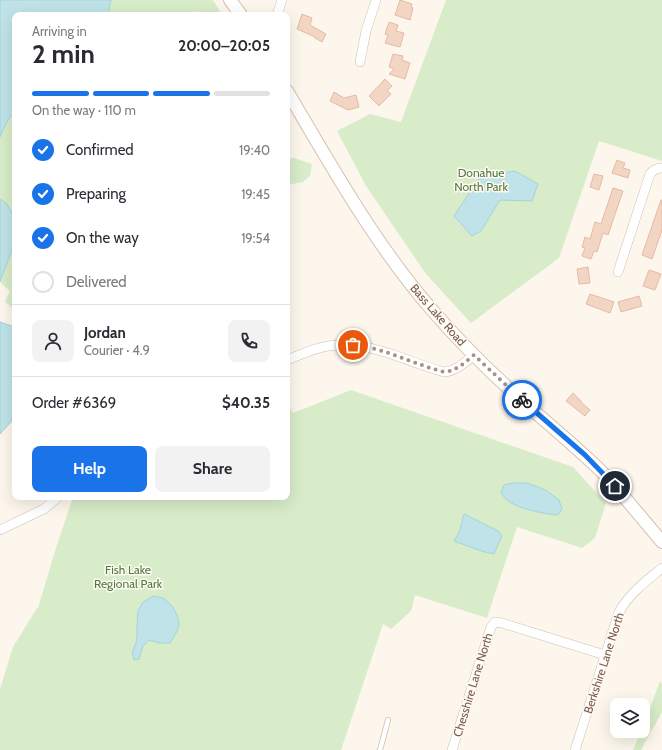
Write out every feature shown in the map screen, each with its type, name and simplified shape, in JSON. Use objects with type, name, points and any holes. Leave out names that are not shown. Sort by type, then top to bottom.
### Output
[{"type":"main road","name":"Bass Lake Road","points":[[290,96],[349,195],[410,283],[474,355],[518,397],[600,470],[662,542]]},
{"type":"street","points":[[278,12],[282,0]]},
{"type":"street","points":[[360,62],[366,31],[376,0]]},
{"type":"street","points":[[618,272],[650,174],[652,171],[659,169]]},
{"type":"street","points":[[290,359],[326,346],[344,344],[380,350],[444,372],[456,369],[474,355]]},
{"type":"street","points":[[0,530],[44,509],[54,500]]},
{"type":"street","name":"Berkshire Lane North","points":[[575,750],[619,612],[630,595],[662,568]]},
{"type":"street","name":"Chesshire Lane North","points":[[452,750],[491,627],[495,622],[605,655]]},
{"type":"lane","points":[[380,750],[388,720]]},
{"type":"green space","points":[[111,0],[213,0],[220,12],[195,11],[109,12]]},
{"type":"green space","name":"Donahue North Park","points":[[446,0],[662,0],[662,161],[599,141],[559,258],[471,323],[426,274],[366,186],[337,131],[370,114],[401,122]]},
{"type":"green space","points":[[12,116],[12,233],[7,204],[0,199],[0,137]]},
{"type":"green space","points":[[290,158],[312,164],[310,176],[303,182],[290,184]]},
{"type":"green space","points":[[12,249],[12,307],[5,302],[10,291],[1,283]]},
{"type":"green space","name":"Fish Lake Regional Park","points":[[351,390],[573,467],[606,503],[595,538],[582,548],[517,527],[487,618],[415,595],[411,611],[391,629],[383,624],[341,750],[0,750],[0,689],[13,647],[38,608],[72,500],[290,500],[290,408],[293,413]]},
{"type":"green space","points":[[660,681],[662,684],[662,712],[650,734],[650,708]]},
{"type":"green space","points":[[638,738],[648,738],[641,750],[633,750]]},
{"type":"water","points":[[0,0],[111,0],[109,12],[12,12],[12,115],[6,123],[0,137]]},
{"type":"water","points":[[515,171],[538,184],[532,201],[500,200],[481,231],[472,236],[454,216],[480,177]]},
{"type":"water","points":[[0,199],[7,204],[12,214],[12,249],[0,282]]},
{"type":"water","points":[[0,322],[12,326],[12,418],[11,422],[0,434]]},
{"type":"water","points":[[513,483],[527,483],[547,491],[559,500],[562,509],[558,515],[531,510],[512,503],[501,493],[504,485]]},
{"type":"water","points":[[464,514],[498,531],[502,536],[494,554],[454,541],[460,530]]},
{"type":"water","points":[[153,596],[163,598],[171,605],[179,620],[178,629],[170,643],[160,643],[149,640],[143,646],[139,659],[134,660],[132,653],[136,643],[138,611],[143,602]]},
{"type":"building","points":[[400,0],[412,4],[411,7],[413,8],[410,20],[395,15]]},
{"type":"building","points":[[302,14],[312,18],[310,25],[326,34],[322,42],[315,37],[297,29]]},
{"type":"building","points":[[389,22],[398,25],[396,31],[404,33],[400,47],[385,43],[388,35],[385,34]]},
{"type":"building","points":[[393,54],[403,56],[402,60],[410,63],[405,79],[389,74],[394,69],[389,67]]},
{"type":"building","points":[[385,79],[392,86],[387,91],[391,94],[379,106],[369,96]]},
{"type":"building","points":[[334,92],[344,98],[356,95],[359,107],[348,110],[330,101]]},
{"type":"building","points":[[617,160],[625,163],[623,168],[630,170],[628,178],[612,173]]},
{"type":"building","points":[[594,174],[603,176],[599,190],[590,187]]},
{"type":"building","points":[[613,188],[623,191],[608,235],[603,233],[597,252],[594,251],[591,259],[582,256],[585,248],[582,247],[585,237],[590,239],[595,222],[601,224]]},
{"type":"building","points":[[661,200],[662,230],[652,259],[642,255]]},
{"type":"building","points":[[588,267],[590,283],[579,284],[577,269]]},
{"type":"building","points":[[649,270],[661,274],[655,290],[643,286]]},
{"type":"building","points":[[590,294],[614,302],[610,313],[586,304]]},
{"type":"building","points":[[639,296],[642,306],[621,312],[618,302]]},
{"type":"building","points":[[573,393],[590,410],[585,416],[566,401]]},
{"type":"way so far","points":[[353,345],[380,350],[444,372],[456,369],[474,355],[522,400]]},
{"type":"route","points":[[522,400],[585,455],[615,486]]}]
